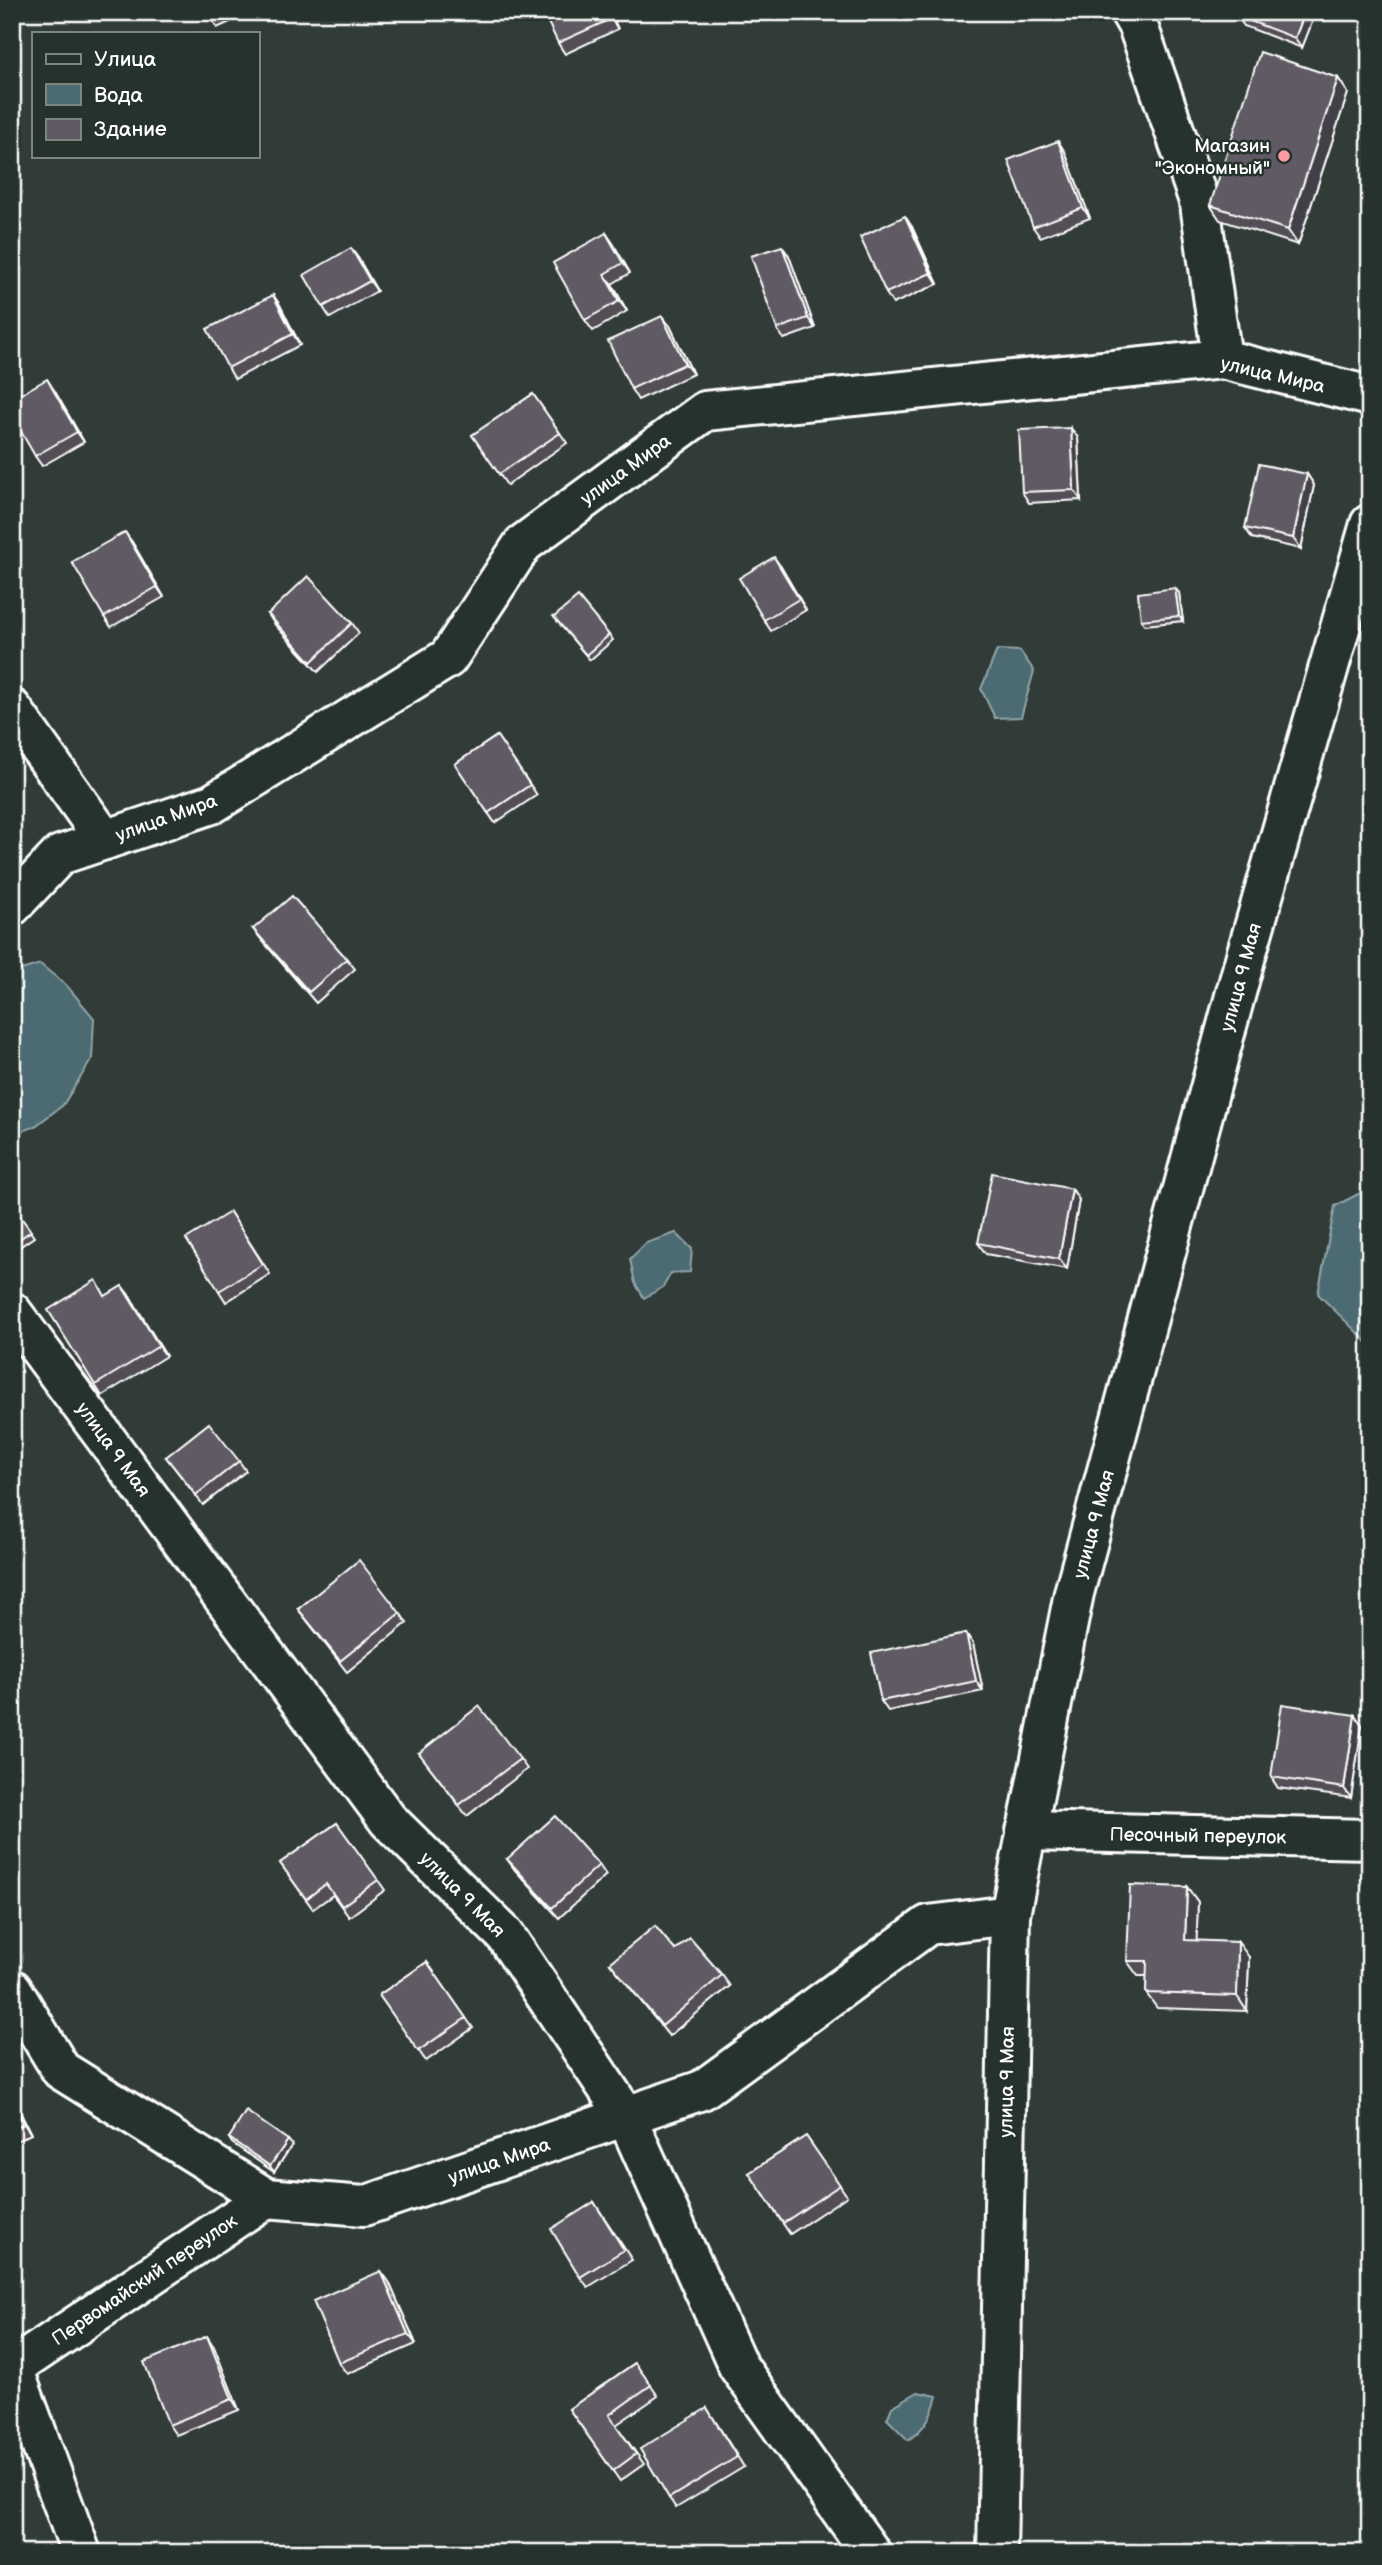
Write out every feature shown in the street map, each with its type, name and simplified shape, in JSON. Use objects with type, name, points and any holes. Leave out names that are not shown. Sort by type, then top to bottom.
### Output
[{"type":"street","points":[[1130,12],[1138,26],[1200,204],[1222,359]]},
{"type":"street","name":"улица Мира","points":[[12,906],[60,855],[212,804],[448,658],[523,544],[705,411],[1222,359],[1370,396]]},
{"type":"street","name":"улица 9 Мая","points":[[997,2553],[1010,1915],[1074,1593],[1245,959],[1370,524]]},
{"type":"street","points":[[12,709],[105,840]]},
{"type":"street","name":"улица 9 Мая","points":[[12,1312],[388,1820],[505,1935],[626,2116],[738,2366],[871,2553]]},
{"type":"street","name":"Песочный переулок","points":[[1027,1831],[1370,1839]]},
{"type":"street","name":"улица Мира","points":[[12,1989],[61,2070],[266,2198],[365,2206],[702,2090],[928,1925],[1010,1915]]},
{"type":"street","name":"Первомайский переулок","points":[[81,2553],[13,2368],[266,2198]]},
{"type":"water","points":[[997,650],[1020,651],[1034,671],[1021,717],[995,718],[981,689]]},
{"type":"water","points":[[40,964],[67,986],[94,1018],[92,1059],[63,1105],[34,1127],[12,1134],[12,973]]},
{"type":"water","points":[[1370,1188],[1370,1345],[1318,1294],[1335,1206]]},
{"type":"water","points":[[676,1233],[692,1249],[690,1272],[671,1273],[663,1287],[644,1298],[635,1283],[630,1259],[646,1243]]},
{"type":"water","points":[[918,2392],[937,2396],[927,2421],[908,2440],[887,2419],[892,2407]]},
{"type":"building","points":[[208,12],[223,12],[210,18]]},
{"type":"building","points":[[543,12],[608,12],[611,19],[558,43]]},
{"type":"building","points":[[1239,12],[1305,12],[1295,38],[1237,16]]},
{"type":"building","name":"Магазин \"Экономный\"","points":[[1260,52],[1338,78],[1288,230],[1210,205]]},
{"type":"building","points":[[1058,141],[1083,208],[1033,227],[1008,160]]},
{"type":"building","points":[[905,216],[931,273],[886,293],[860,237]]},
{"type":"building","points":[[606,233],[623,263],[604,274],[619,301],[585,320],[553,263]]},
{"type":"building","points":[[782,246],[808,318],[777,329],[751,256]]},
{"type":"building","points":[[351,248],[370,281],[323,307],[304,275]]},
{"type":"building","points":[[273,295],[293,334],[228,368],[207,329]]},
{"type":"building","points":[[662,316],[685,364],[631,389],[608,341]]},
{"type":"building","points":[[47,379],[77,432],[35,456],[12,416],[12,399]]},
{"type":"building","points":[[533,394],[560,433],[499,474],[472,435]]},
{"type":"building","points":[[1071,428],[1074,490],[1022,492],[1019,430]]},
{"type":"building","points":[[1259,464],[1307,474],[1293,538],[1245,528]]},
{"type":"building","points":[[125,532],[157,587],[104,617],[72,562]]},
{"type":"building","points":[[774,557],[799,599],[764,620],[739,578]]},
{"type":"building","points":[[308,576],[352,623],[311,662],[268,614]]},
{"type":"building","points":[[1175,588],[1179,616],[1141,620],[1138,593]]},
{"type":"building","points":[[578,597],[609,635],[586,655],[554,617]]},
{"type":"building","points":[[497,736],[530,785],[488,813],[455,764]]},
{"type":"building","points":[[292,896],[347,959],[309,992],[253,929]]},
{"type":"building","points":[[992,1173],[1072,1189],[1059,1259],[978,1243]]},
{"type":"building","points":[[12,1205],[31,1231],[12,1244]]},
{"type":"building","points":[[230,1212],[263,1264],[219,1291],[186,1239]]},
{"type":"building","points":[[96,1280],[105,1296],[122,1286],[159,1346],[95,1385],[48,1310]]},
{"type":"building","points":[[209,1423],[239,1461],[196,1495],[166,1457]]},
{"type":"building","points":[[359,1560],[400,1613],[340,1661],[298,1609]]},
{"type":"building","points":[[966,1633],[976,1681],[881,1701],[871,1653]]},
{"type":"building","points":[[1282,1704],[1355,1715],[1344,1788],[1271,1777]]},
{"type":"building","points":[[479,1706],[520,1759],[459,1805],[419,1753]]},
{"type":"building","points":[[555,1816],[599,1865],[552,1908],[507,1859]]},
{"type":"building","points":[[337,1823],[378,1880],[342,1906],[326,1884],[306,1899],[280,1863]]},
{"type":"building","points":[[1130,1885],[1187,1887],[1185,1940],[1238,1942],[1237,1996],[1146,1993],[1147,1961],[1127,1961]]},
{"type":"building","points":[[655,1926],[675,1950],[690,1938],[722,1975],[662,2026],[610,1963]]},
{"type":"building","points":[[427,1962],[466,2018],[418,2051],[379,1995]]},
{"type":"building","points":[[12,2101],[24,2124],[12,2129]]},
{"type":"building","points":[[246,2111],[288,2140],[270,2166],[229,2138]]},
{"type":"building","points":[[806,2136],[840,2185],[783,2223],[749,2173]]},
{"type":"building","points":[[594,2202],[624,2250],[580,2277],[551,2229]]},
{"type":"building","points":[[381,2271],[408,2334],[339,2363],[313,2301]]},
{"type":"building","points":[[207,2336],[232,2399],[169,2425],[144,2362]]},
{"type":"building","points":[[635,2363],[651,2385],[609,2415],[636,2454],[613,2471],[569,2409]]},
{"type":"building","points":[[707,2408],[737,2457],[669,2498],[640,2449]]},
{"type":"place","name":"Магазин \"Экономный\"","points":[[1284,156]]}]
